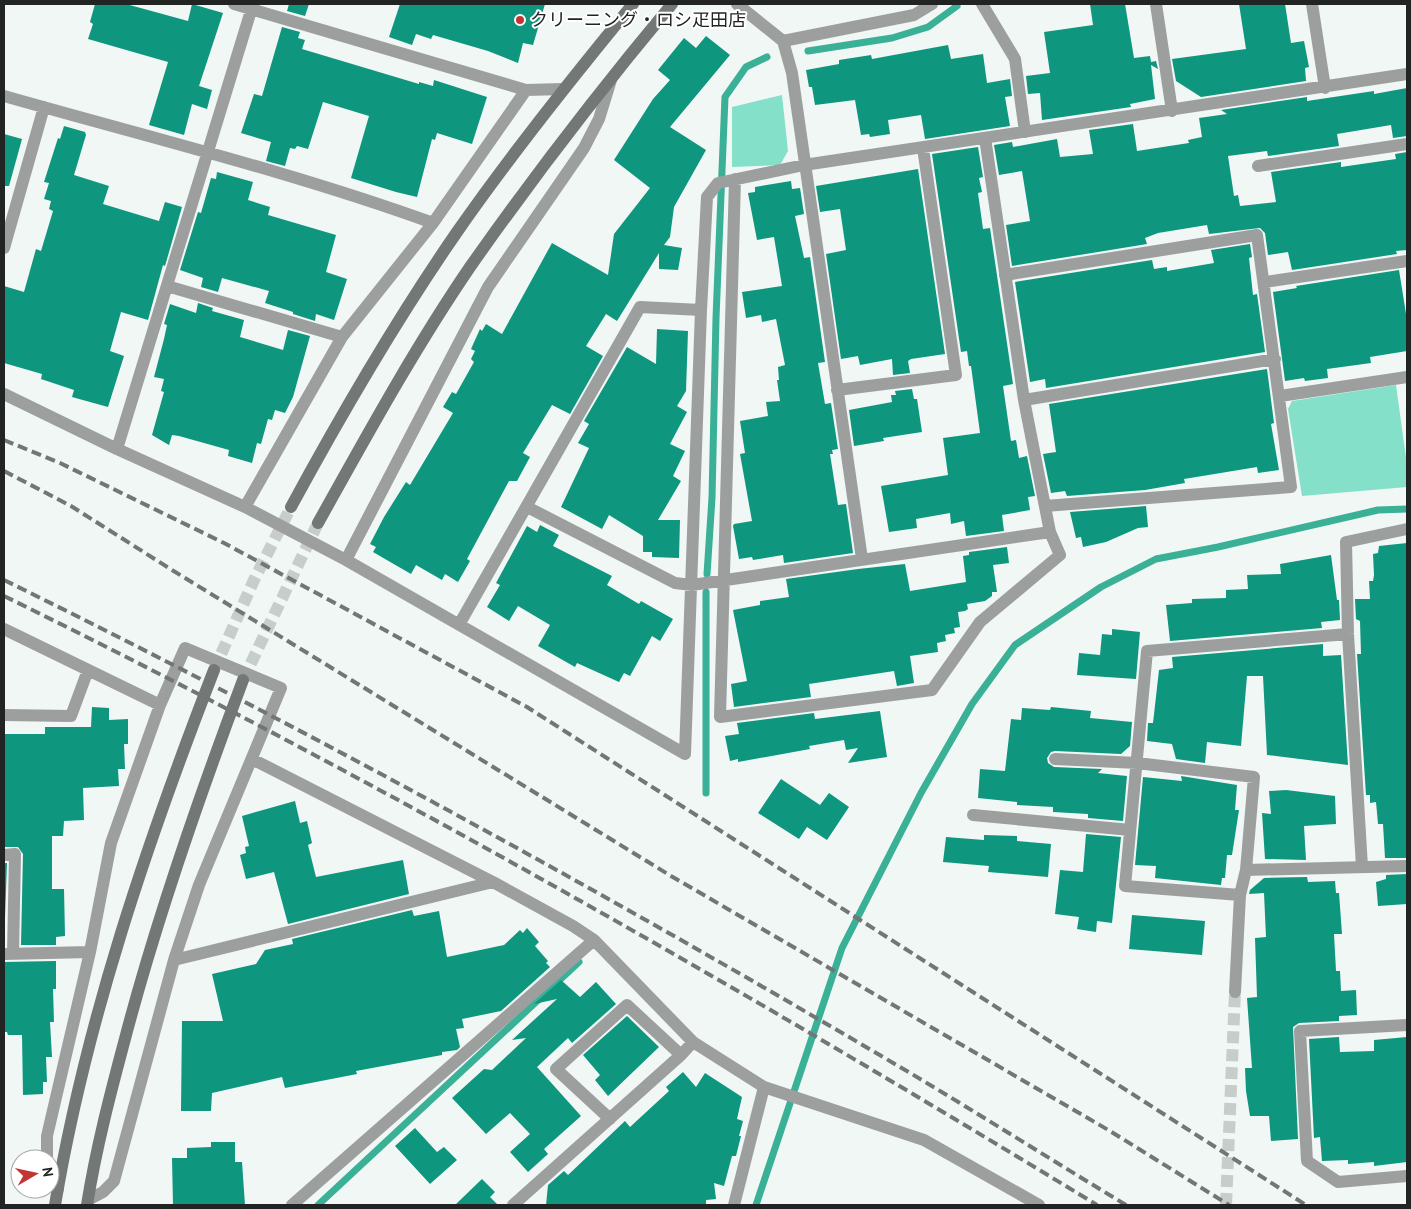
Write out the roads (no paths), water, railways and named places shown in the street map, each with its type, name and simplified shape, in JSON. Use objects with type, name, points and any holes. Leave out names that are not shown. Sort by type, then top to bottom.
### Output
[{"type":"street","points":[[234,4],[252,6],[526,90],[563,89]]},
{"type":"street","points":[[291,507],[333,430],[398,322],[457,232],[563,89],[633,4]]},
{"type":"street","points":[[318,523],[409,363],[470,268],[562,140],[672,4]]},
{"type":"street","points":[[737,4],[783,41],[792,73],[862,559]]},
{"type":"street","points":[[783,41],[914,15],[932,4]]},
{"type":"street","points":[[982,4],[1015,59],[1025,132]]},
{"type":"street","points":[[1156,4],[1172,111]]},
{"type":"street","points":[[1312,4],[1325,88]]},
{"type":"street","points":[[117,449],[252,6]]},
{"type":"street","points":[[4,394],[117,449],[245,507],[346,560],[460,623],[685,754],[701,310],[707,197],[727,181],[804,165],[1325,88],[1407,74]]},
{"type":"street","points":[[346,560],[488,287],[584,148],[599,120],[611,78]]},
{"type":"street","points":[[245,507],[342,337],[433,223],[526,90]]},
{"type":"street","points":[[4,96],[208,150],[352,193],[433,223]]},
{"type":"street","points":[[4,248],[44,107]]},
{"type":"street","points":[[727,181],[720,717],[932,690],[980,622],[1060,555],[1050,532],[1024,400],[984,138]]},
{"type":"street","points":[[1258,166],[1407,144]]},
{"type":"street","points":[[837,390],[956,375],[923,148]]},
{"type":"street","points":[[1005,275],[1257,235],[1265,282],[1291,487],[1044,506]]},
{"type":"street","points":[[1265,282],[1407,261]]},
{"type":"street","points":[[167,286],[342,337]]},
{"type":"street","points":[[460,623],[640,307],[701,310]]},
{"type":"street","points":[[1024,400],[1275,359]]},
{"type":"street","points":[[1280,396],[1407,377]]},
{"type":"street","points":[[527,507],[675,583],[692,585],[1050,532]]},
{"type":"street","points":[[1362,867],[1348,634],[1346,542],[1407,529]]},
{"type":"street","points":[[4,629],[160,705]]},
{"type":"street","points":[[1240,895],[1125,886],[1148,651],[1348,634]]},
{"type":"street","points":[[47,1149],[47,1136],[90,952],[111,842],[160,705],[185,648],[281,688],[199,885],[174,960],[114,1182],[88,1203]]},
{"type":"street","points":[[4,716],[71,716],[88,670]]},
{"type":"street","points":[[60,1179],[90,1048],[114,959],[173,778],[214,670]]},
{"type":"street","points":[[88,1203],[111,1091],[149,950],[190,821],[244,680]]},
{"type":"street","points":[[252,759],[493,882],[574,926],[594,940],[693,1042],[764,1088],[924,1140],[1039,1205]]},
{"type":"street","points":[[1055,759],[1137,763],[1254,777],[1246,870],[1240,895],[1235,992]]},
{"type":"street","points":[[973,815],[1130,830]]},
{"type":"street","points":[[4,854],[15,854],[8,954],[90,952]]},
{"type":"street","points":[[1246,870],[1407,866]]},
{"type":"street","points":[[174,960],[493,882]]},
{"type":"street","points":[[292,1205],[594,940]]},
{"type":"street","points":[[610,1119],[556,1069],[627,1005],[681,1055]]},
{"type":"street","points":[[1407,1024],[1300,1031],[1307,1161],[1338,1182],[1407,1176]]},
{"type":"street","points":[[513,1205],[681,1055],[693,1042]]},
{"type":"street","points":[[734,1205],[764,1088]]},
{"type":"waterway","points":[[808,51],[892,38],[928,27],[957,6]]},
{"type":"waterway","points":[[707,574],[712,498],[716,318],[725,97],[746,67],[767,57]]},
{"type":"waterway","points":[[756,1205],[842,948],[921,793],[972,704],[1015,645],[1101,587],[1156,559],[1218,547],[1378,510],[1407,509]]},
{"type":"waterway","points":[[706,592],[706,793]]},
{"type":"waterway","points":[[318,1205],[579,962]]},
{"type":"tunnel","points":[[214,670],[254,580],[291,507]]},
{"type":"tunnel","points":[[243,680],[318,523]]},
{"type":"tunnel","points":[[1226,1205],[1235,992]]},
{"type":"railway","points":[[4,440],[60,463],[224,543],[527,707],[1306,1205]]},
{"type":"railway","points":[[4,471],[71,506],[671,876],[1110,1131],[1229,1205]]},
{"type":"railway","points":[[4,580],[338,751],[558,871],[883,1057],[1126,1205]]},
{"type":"railway","points":[[4,596],[283,738],[558,888],[829,1044],[1097,1205]]},
{"type":"place","name":"クリーニング・ロシ疋田店","points":[[520,20]]}]
